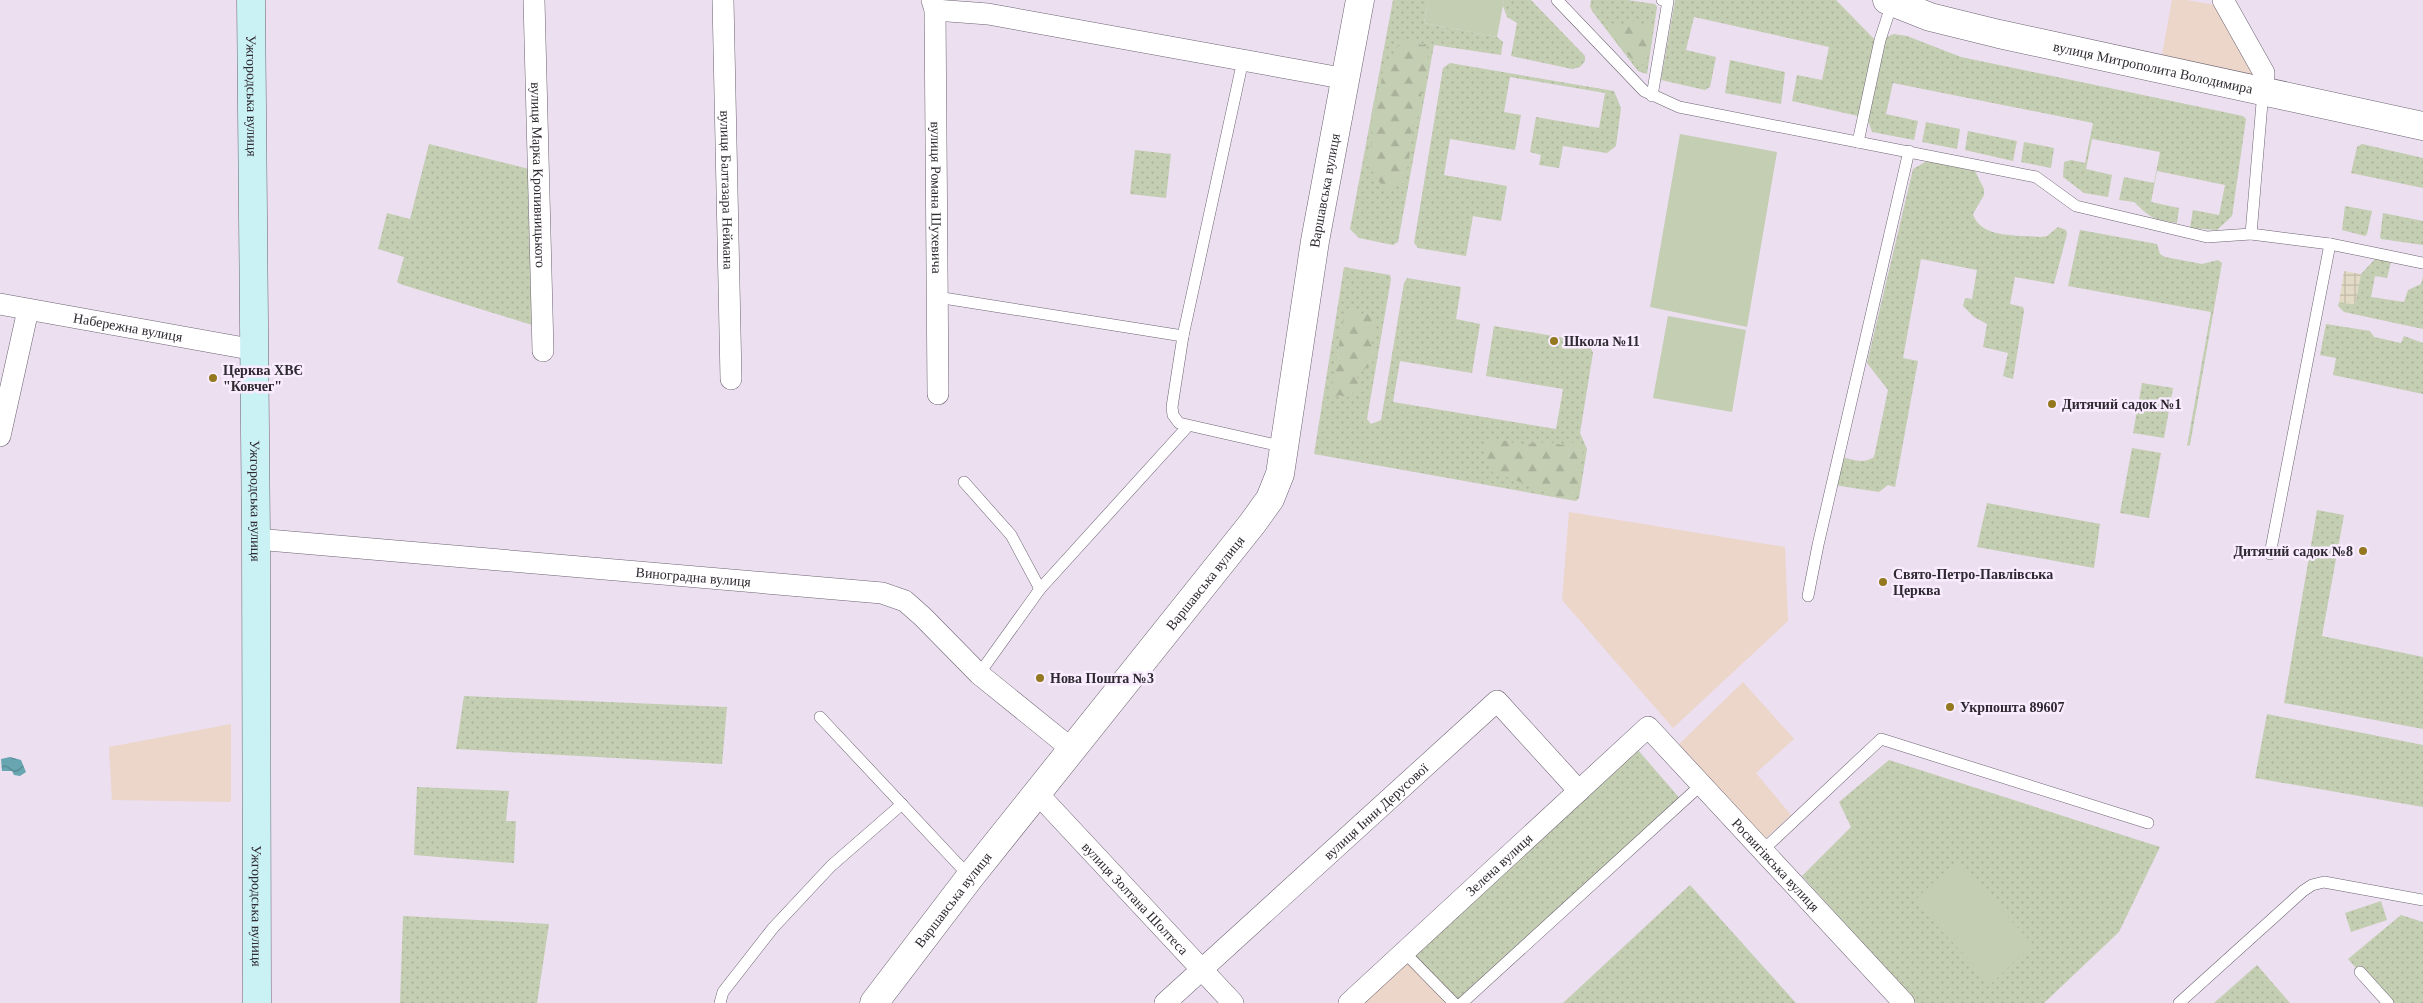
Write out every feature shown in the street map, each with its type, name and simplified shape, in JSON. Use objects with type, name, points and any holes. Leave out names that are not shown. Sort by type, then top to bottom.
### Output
[{"type":"main road","name":"Ужгородська вулиця","points":[[251,0],[255,350],[257,1003]]},
{"type":"street","name":"вулиця Марка Кропивницького","points":[[534,0],[543,351]]},
{"type":"street","name":"вулиця Балтазара Неймана","points":[[723,0],[731,379]]},
{"type":"street","name":"Варшавська вулиця","points":[[874,1003],[970,877],[1270,499],[1280,474],[1285,447],[1315,241],[1347,79],[1360,0]]},
{"type":"street","points":[[2223,0],[2264,73],[2263,91]]},
{"type":"street","name":"вулиця Митрополита Володимира","points":[[1889,1],[1930,17],[1998,34],[2423,126]]},
{"type":"street","points":[[933,5],[1347,79]]},
{"type":"street","name":"вулиця Романа Шухевича","points":[[933,5],[938,394]]},
{"type":"street","name":"Набережна вулиця","points":[[0,304],[255,350]]},
{"type":"street","points":[[0,436],[28,310]]},
{"type":"street","name":"Виноградна вулиця","points":[[256,539],[882,593],[905,602],[923,617],[979,674],[1072,750]]},
{"type":"street","name":"вулиця Інни Дерусової","points":[[1165,1003],[1498,701],[1580,791]]},
{"type":"street","name":"Росвигівська вулиця","points":[[1648,727],[1904,1003]]},
{"type":"street","name":"Зелена вулиця","points":[[1349,1003],[1648,727]]},
{"type":"street","name":"вулиця Золтана Шолтеса","points":[[1037,793],[1233,1003]]},
{"type":"lane","points":[[1557,0],[1644,91],[1679,107],[2036,177],[2076,206],[2207,237],[2251,234],[2330,244],[2423,263]]},
{"type":"lane","points":[[1652,96],[1668,1],[1662,0]]},
{"type":"lane","points":[[1858,142],[1889,1]]},
{"type":"lane","points":[[1243,60],[1183,336],[1172,407],[1173,415],[1179,423],[1285,447]]},
{"type":"lane","points":[[2251,234],[2263,91]]},
{"type":"lane","points":[[1808,596],[1818,545],[1910,151]]},
{"type":"lane","points":[[2270,554],[2330,244]]},
{"type":"lane","points":[[937,297],[1183,336]]},
{"type":"lane","points":[[979,674],[1040,589],[1188,426]]},
{"type":"lane","points":[[964,482],[1011,535],[1040,589]]},
{"type":"lane","points":[[820,717],[970,877]]},
{"type":"lane","points":[[1762,851],[1881,739],[2148,822]]},
{"type":"lane","points":[[1462,1003],[1701,785]]},
{"type":"lane","points":[[720,1003],[723,992],[773,928],[831,866],[902,804]]},
{"type":"lane","points":[[2179,1003],[2312,885],[2324,882],[2423,900]]},
{"type":"lane","points":[[1405,952],[1454,1003]]},
{"type":"lane","points":[[2360,972],[2388,1003]]},
{"type":"shaded area","points":[[2172,0],[2186,0],[2221,6],[2256,77],[2162,55]]},
{"type":"shaded area","points":[[2344,271],[2361,274],[2355,306],[2339,302]]},
{"type":"shaded area","points":[[1569,512],[1785,547],[1788,621],[1673,728],[1562,600]]},
{"type":"shaded area","points":[[1743,682],[1794,739],[1756,773],[1791,815],[1762,842],[1675,748]]},
{"type":"shaded area","points":[[231,724],[231,802],[112,800],[109,747]]},
{"type":"shaded area","points":[[1405,953],[1454,1003],[1349,1003]]},
{"type":"green space","points":[[1393,0],[1428,0],[1424,23],[1497,37],[1503,42],[1501,55],[1434,45],[1398,242],[1393,245],[1359,238],[1350,229]]},
{"type":"green space","points":[[1428,0],[1504,0],[1497,37],[1424,23]]},
{"type":"green space","points":[[1504,0],[1531,0],[1585,56],[1585,61],[1580,67],[1572,69],[1511,56],[1517,23],[1507,17],[1503,6]]},
{"type":"green space","points":[[1591,0],[1627,0],[1655,4],[1657,7],[1647,74],[1638,71],[1592,11],[1590,6]]},
{"type":"green space","points":[[1675,0],[1836,0],[1877,42],[1858,116],[1792,101],[1797,75],[1822,80],[1829,47],[1694,17],[1686,50],[1716,57],[1710,87],[1705,90],[1661,80]]},
{"type":"green space","points":[[1605,19],[1618,27],[1630,21],[1646,25],[1651,22],[1654,26],[1646,64],[1639,66],[1619,46],[1604,22]]},
{"type":"green space","points":[[1893,34],[1907,36],[1961,57],[2243,116],[2246,119],[2232,216],[2217,230],[2190,228],[2193,210],[2219,215],[2225,185],[2157,171],[2151,202],[2179,208],[2177,223],[2157,219],[2149,215],[2134,202],[2119,200],[2124,177],[2154,183],[2160,152],[2092,139],[2086,169],[2112,175],[2108,197],[2084,193],[2063,177],[2064,162],[2071,160],[2085,163],[2093,123],[1893,83],[1886,114],[1918,121],[1914,140],[1872,132],[1868,120],[1883,45],[1887,37]]},
{"type":"green space","points":[[1416,39],[1421,45],[1426,44],[1429,67],[1421,91],[1422,107],[1407,142],[1410,151],[1405,182],[1390,190],[1383,187],[1370,168],[1367,157],[1373,139],[1371,116],[1374,101],[1380,91],[1384,64],[1389,60],[1400,42]]},
{"type":"green space","points":[[1730,60],[1785,72],[1781,104],[1725,93]]},
{"type":"green space","points":[[1450,63],[1614,91],[1621,108],[1616,146],[1607,153],[1563,146],[1559,168],[1539,165],[1541,155],[1530,152],[1536,117],[1599,128],[1605,93],[1510,77],[1504,112],[1521,115],[1515,150],[1450,139],[1444,175],[1507,186],[1501,221],[1473,216],[1466,256],[1418,248],[1414,243],[1443,68]]},
{"type":"green space","points":[[1926,122],[1960,129],[1957,149],[1922,142]]},
{"type":"green space","points":[[1968,131],[2017,141],[2013,161],[1965,150]]},
{"type":"green space","points":[[1680,134],[1777,152],[1747,327],[1650,307]]},
{"type":"green space","points":[[2024,142],[2054,148],[2051,168],[2021,162]]},
{"type":"green space","points":[[429,144],[529,169],[532,325],[400,284],[397,282],[404,257],[378,249],[387,213],[410,219]]},
{"type":"green space","points":[[2362,144],[2423,158],[2423,188],[2351,173],[2357,147]]},
{"type":"green space","points":[[1135,150],[1171,154],[1166,198],[1130,194]]},
{"type":"green space","points":[[1927,161],[1975,171],[1984,189],[1984,195],[1973,214],[1977,222],[1992,232],[2041,237],[2047,236],[2058,227],[2066,230],[2067,234],[2054,284],[2015,277],[2010,304],[2023,307],[2024,311],[2013,379],[2003,376],[2008,353],[1983,347],[1987,324],[1974,317],[1963,306],[1965,298],[1972,299],[1977,270],[1921,259],[1903,358],[1918,361],[1895,487],[1888,485],[1879,492],[1834,485],[1841,457],[1862,461],[1874,457],[1888,390],[1867,363],[1913,169]]},
{"type":"green space","points":[[2345,206],[2372,211],[2365,236],[2342,230]]},
{"type":"green space","points":[[2383,213],[2423,221],[2423,245],[2381,239]]},
{"type":"green space","points":[[2080,230],[2157,244],[2160,254],[2165,257],[2202,264],[2218,260],[2222,263],[2190,445],[2187,446],[2211,312],[2068,286]]},
{"type":"green space","points":[[2376,258],[2391,262],[2387,278],[2375,276],[2371,297],[2404,302],[2408,290],[2421,284],[2423,277],[2423,329],[2344,312],[2338,306],[2339,302],[2355,305],[2361,274]]},
{"type":"green space","points":[[1344,267],[1390,275],[1391,279],[1367,419],[1371,424],[1381,420],[1404,283],[1407,278],[1461,287],[1456,319],[1480,324],[1472,373],[1400,361],[1393,402],[1556,429],[1563,389],[1486,376],[1494,326],[1588,342],[1593,353],[1580,433],[1587,449],[1579,498],[1576,501],[1314,454]]},
{"type":"green space","points":[[1353,311],[1360,315],[1367,312],[1373,317],[1376,330],[1370,337],[1370,343],[1375,351],[1372,363],[1357,376],[1360,388],[1346,398],[1340,395],[1330,398],[1344,316]]},
{"type":"green space","points":[[1668,316],[1746,330],[1732,412],[1653,398]]},
{"type":"green space","points":[[2326,324],[2370,331],[2374,337],[2401,343],[2404,336],[2423,343],[2423,394],[2333,375],[2336,358],[2320,355]]},
{"type":"green space","points":[[2142,383],[2173,388],[2164,438],[2133,433]]},
{"type":"green space","points":[[1497,439],[1522,444],[1547,442],[1562,445],[1573,442],[1578,444],[1583,449],[1582,460],[1578,469],[1580,479],[1578,490],[1572,500],[1552,495],[1493,473],[1484,454],[1484,445]]},
{"type":"green space","points":[[2132,448],[2161,453],[2149,518],[2120,513]]},
{"type":"green space","points":[[1987,503],[2100,524],[2094,568],[1977,547]]},
{"type":"green space","points":[[2317,510],[2344,515],[2322,636],[2423,657],[2423,729],[2284,703]]},
{"type":"green space","points":[[464,696],[727,707],[722,764],[456,749]]},
{"type":"green space","points":[[2267,714],[2423,745],[2423,807],[2255,778]]},
{"type":"green space","points":[[1631,742],[1683,802],[1462,1003],[1405,953]]},
{"type":"green space","points":[[1889,760],[2160,847],[2119,932],[2044,1003],[1916,1003],[1802,876],[1851,827],[1839,802]]},
{"type":"green space","points":[[417,787],[509,791],[506,821],[516,821],[514,863],[414,855]]},
{"type":"green space","points":[[1956,861],[2033,944],[1991,984],[1914,901]]},
{"type":"green space","points":[[1690,885],[1796,1003],[1563,1003]]},
{"type":"green space","points":[[2381,901],[2387,920],[2351,932],[2345,913]]},
{"type":"green space","points":[[2401,915],[2423,922],[2423,1003],[2388,1003],[2348,959]]},
{"type":"green space","points":[[403,916],[549,924],[537,1003],[400,1003]]},
{"type":"green space","points":[[2257,965],[2290,1003],[2214,1003]]},
{"type":"water","points":[[10,757],[21,760],[26,772],[20,776],[14,775],[12,771],[2,771],[1,759]]},
{"type":"place","name":"Школа №11","points":[[1554,341]]},
{"type":"place","name":"Церква ХВЄ \"Ковчег\"","points":[[213,378]]},
{"type":"place","name":"Дитячий садок №1","points":[[2052,404]]},
{"type":"place","name":"Дитячий садок №8","points":[[2363,551]]},
{"type":"place","name":"Свято-Петро-Павлівська Церква","points":[[1883,582]]},
{"type":"place","name":"Нова Пошта №3","points":[[1040,678]]},
{"type":"place","name":"Укрпошта 89607","points":[[1950,707]]}]
